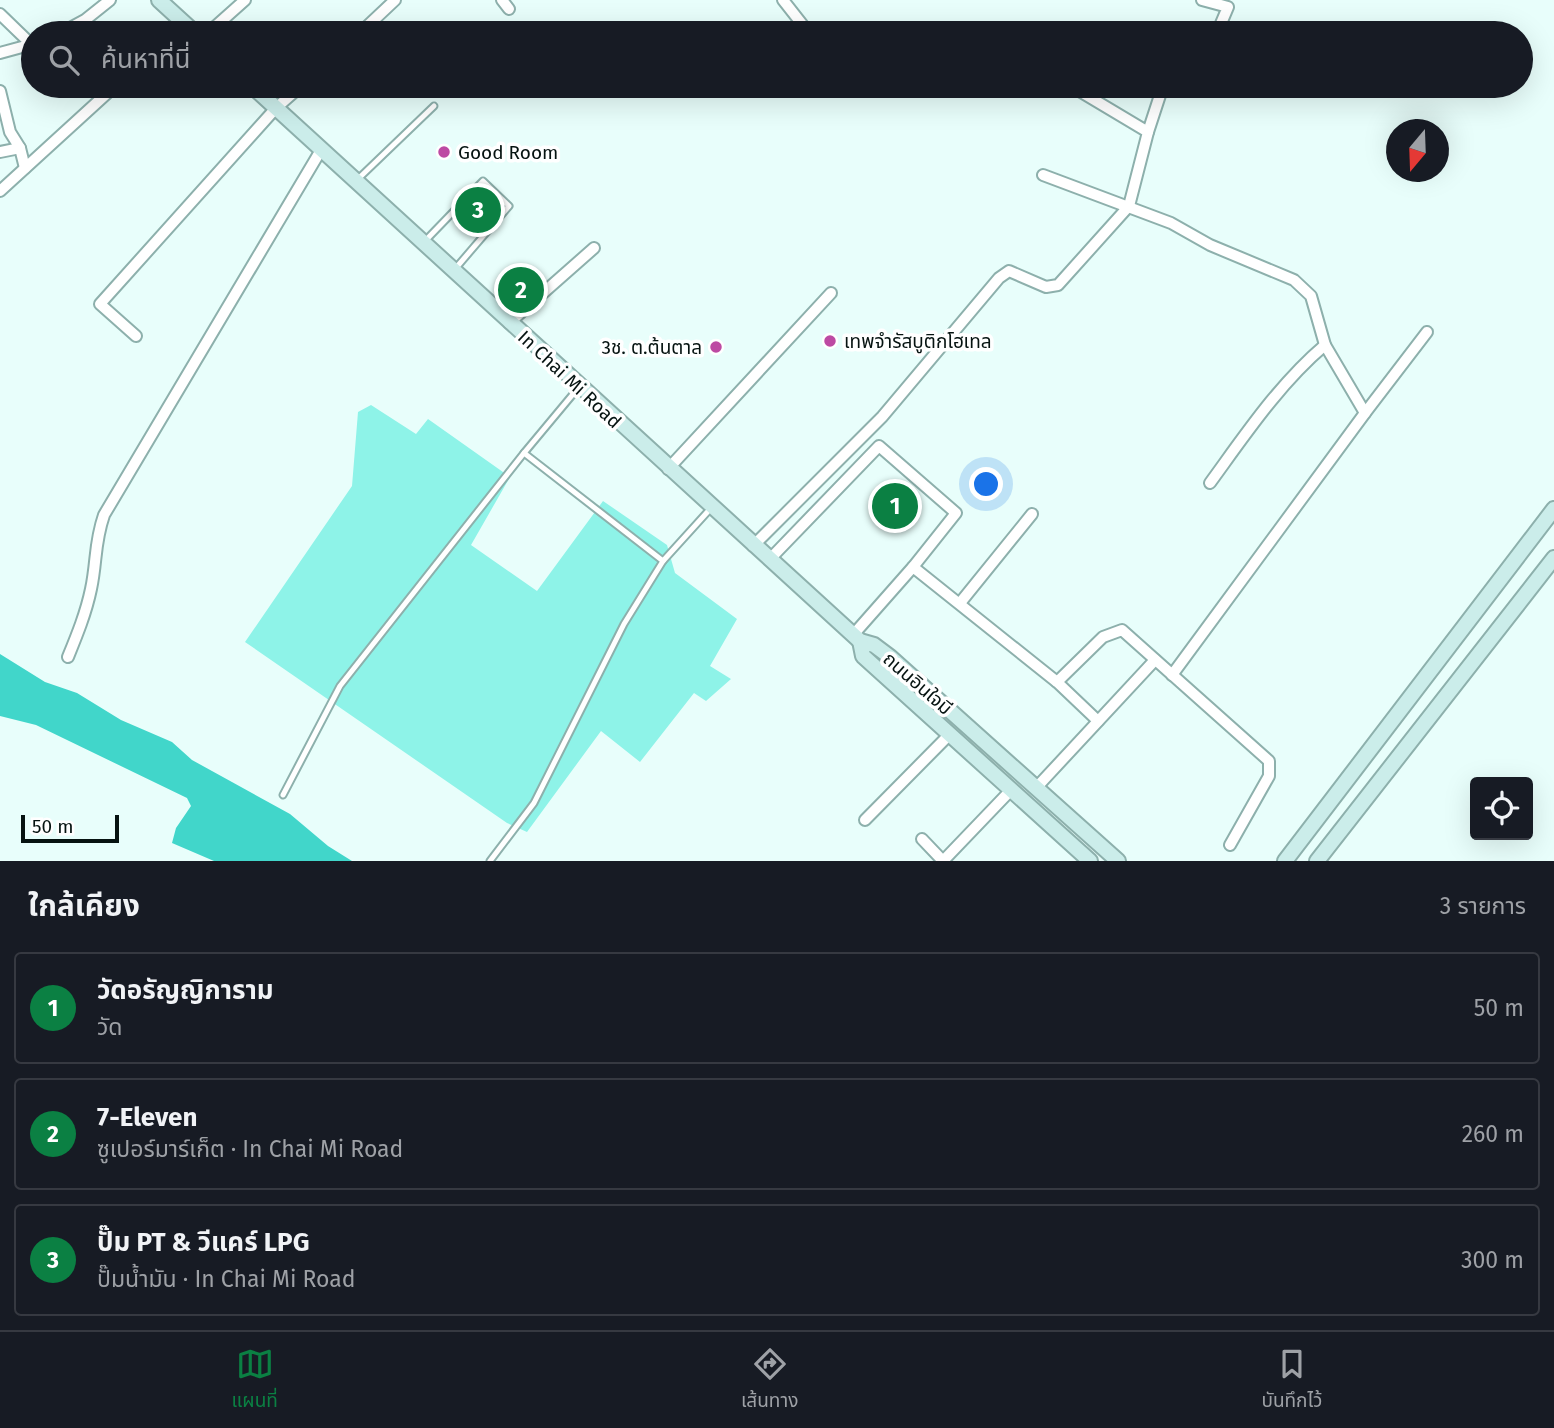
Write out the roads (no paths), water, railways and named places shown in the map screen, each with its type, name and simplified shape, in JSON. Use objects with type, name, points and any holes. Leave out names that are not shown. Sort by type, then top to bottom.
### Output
[{"type":"main road","points":[[159,0],[182,21]]},
{"type":"main road","name":"In Chai Mi Road","points":[[265,98],[856,638]]},
{"type":"main road","points":[[1285,861],[1554,509]]},
{"type":"main road","points":[[1317,861],[1554,558]]},
{"type":"main road","name":"ถนนอินใจมี","points":[[856,638],[863,656],[1090,861]]},
{"type":"main road","name":"ถนนอินใจมี","points":[[856,638],[874,645],[890,657],[1118,861]]},
{"type":"street","points":[[83,21],[110,0]]},
{"type":"street","points":[[221,21],[245,0]]},
{"type":"street","points":[[373,21],[395,0]]},
{"type":"street","points":[[783,0],[800,21]]},
{"type":"street","points":[[1202,0],[1229,3],[1222,21]]},
{"type":"street","points":[[0,14],[21,34]]},
{"type":"street","points":[[0,53],[21,47]]},
{"type":"street","points":[[0,91],[10,132],[20,148],[25,168]]},
{"type":"street","points":[[0,191],[102,98]]},
{"type":"street","points":[[136,336],[100,304],[287,98]]},
{"type":"street","points":[[1091,98],[1148,132]]},
{"type":"street","points":[[753,546],[882,417],[999,278],[1009,271],[1046,287],[1058,285],[1129,206],[1159,98]]},
{"type":"street","points":[[0,152],[20,148]]},
{"type":"street","points":[[68,657],[85,614],[92,586],[95,540],[104,515],[321,150]]},
{"type":"street","points":[[1043,175],[1171,223],[1210,245],[1294,279],[1311,296],[1325,345],[1365,413]]},
{"type":"street","points":[[509,323],[594,248]]},
{"type":"street","points":[[668,469],[831,293]]},
{"type":"street","points":[[1172,675],[1427,332]]},
{"type":"street","points":[[1209,483],[1267,406],[1305,362],[1325,345]]},
{"type":"street","points":[[769,560],[879,446],[956,513],[856,638]]},
{"type":"street","points":[[960,603],[1032,514]]},
{"type":"street","points":[[913,567],[1058,682],[1098,721]]},
{"type":"street","points":[[1058,682],[1102,637],[1122,630],[1269,761],[1269,776],[1230,845]]},
{"type":"street","points":[[1036,788],[1155,660]]},
{"type":"street","points":[[865,820],[948,734]]},
{"type":"street","points":[[922,839],[943,861],[1011,790]]},
{"type":"lane","points":[[355,181],[434,106]]},
{"type":"lane","points":[[424,245],[482,181],[492,189],[509,206],[453,271]]},
{"type":"lane","points":[[283,795],[340,686],[523,453],[579,387]]},
{"type":"lane","points":[[523,453],[663,561]]},
{"type":"lane","points":[[489,861],[534,803],[624,624],[663,561],[711,508]]},
{"type":"place","name":"Good Room","points":[[444,152]]},
{"type":"place","name":"ปั๊ม PT & วีแคร์ LPG","points":[[478,210]]},
{"type":"place","name":"7-Eleven","points":[[521,290]]},
{"type":"place","name":"เทพจำรัสบูติกโฮเทล","points":[[830,341]]},
{"type":"place","name":"3ช. ต.ต้นตาล","points":[[716,347]]},
{"type":"place","name":"วัดอรัญญิการาม","points":[[895,506]]}]
